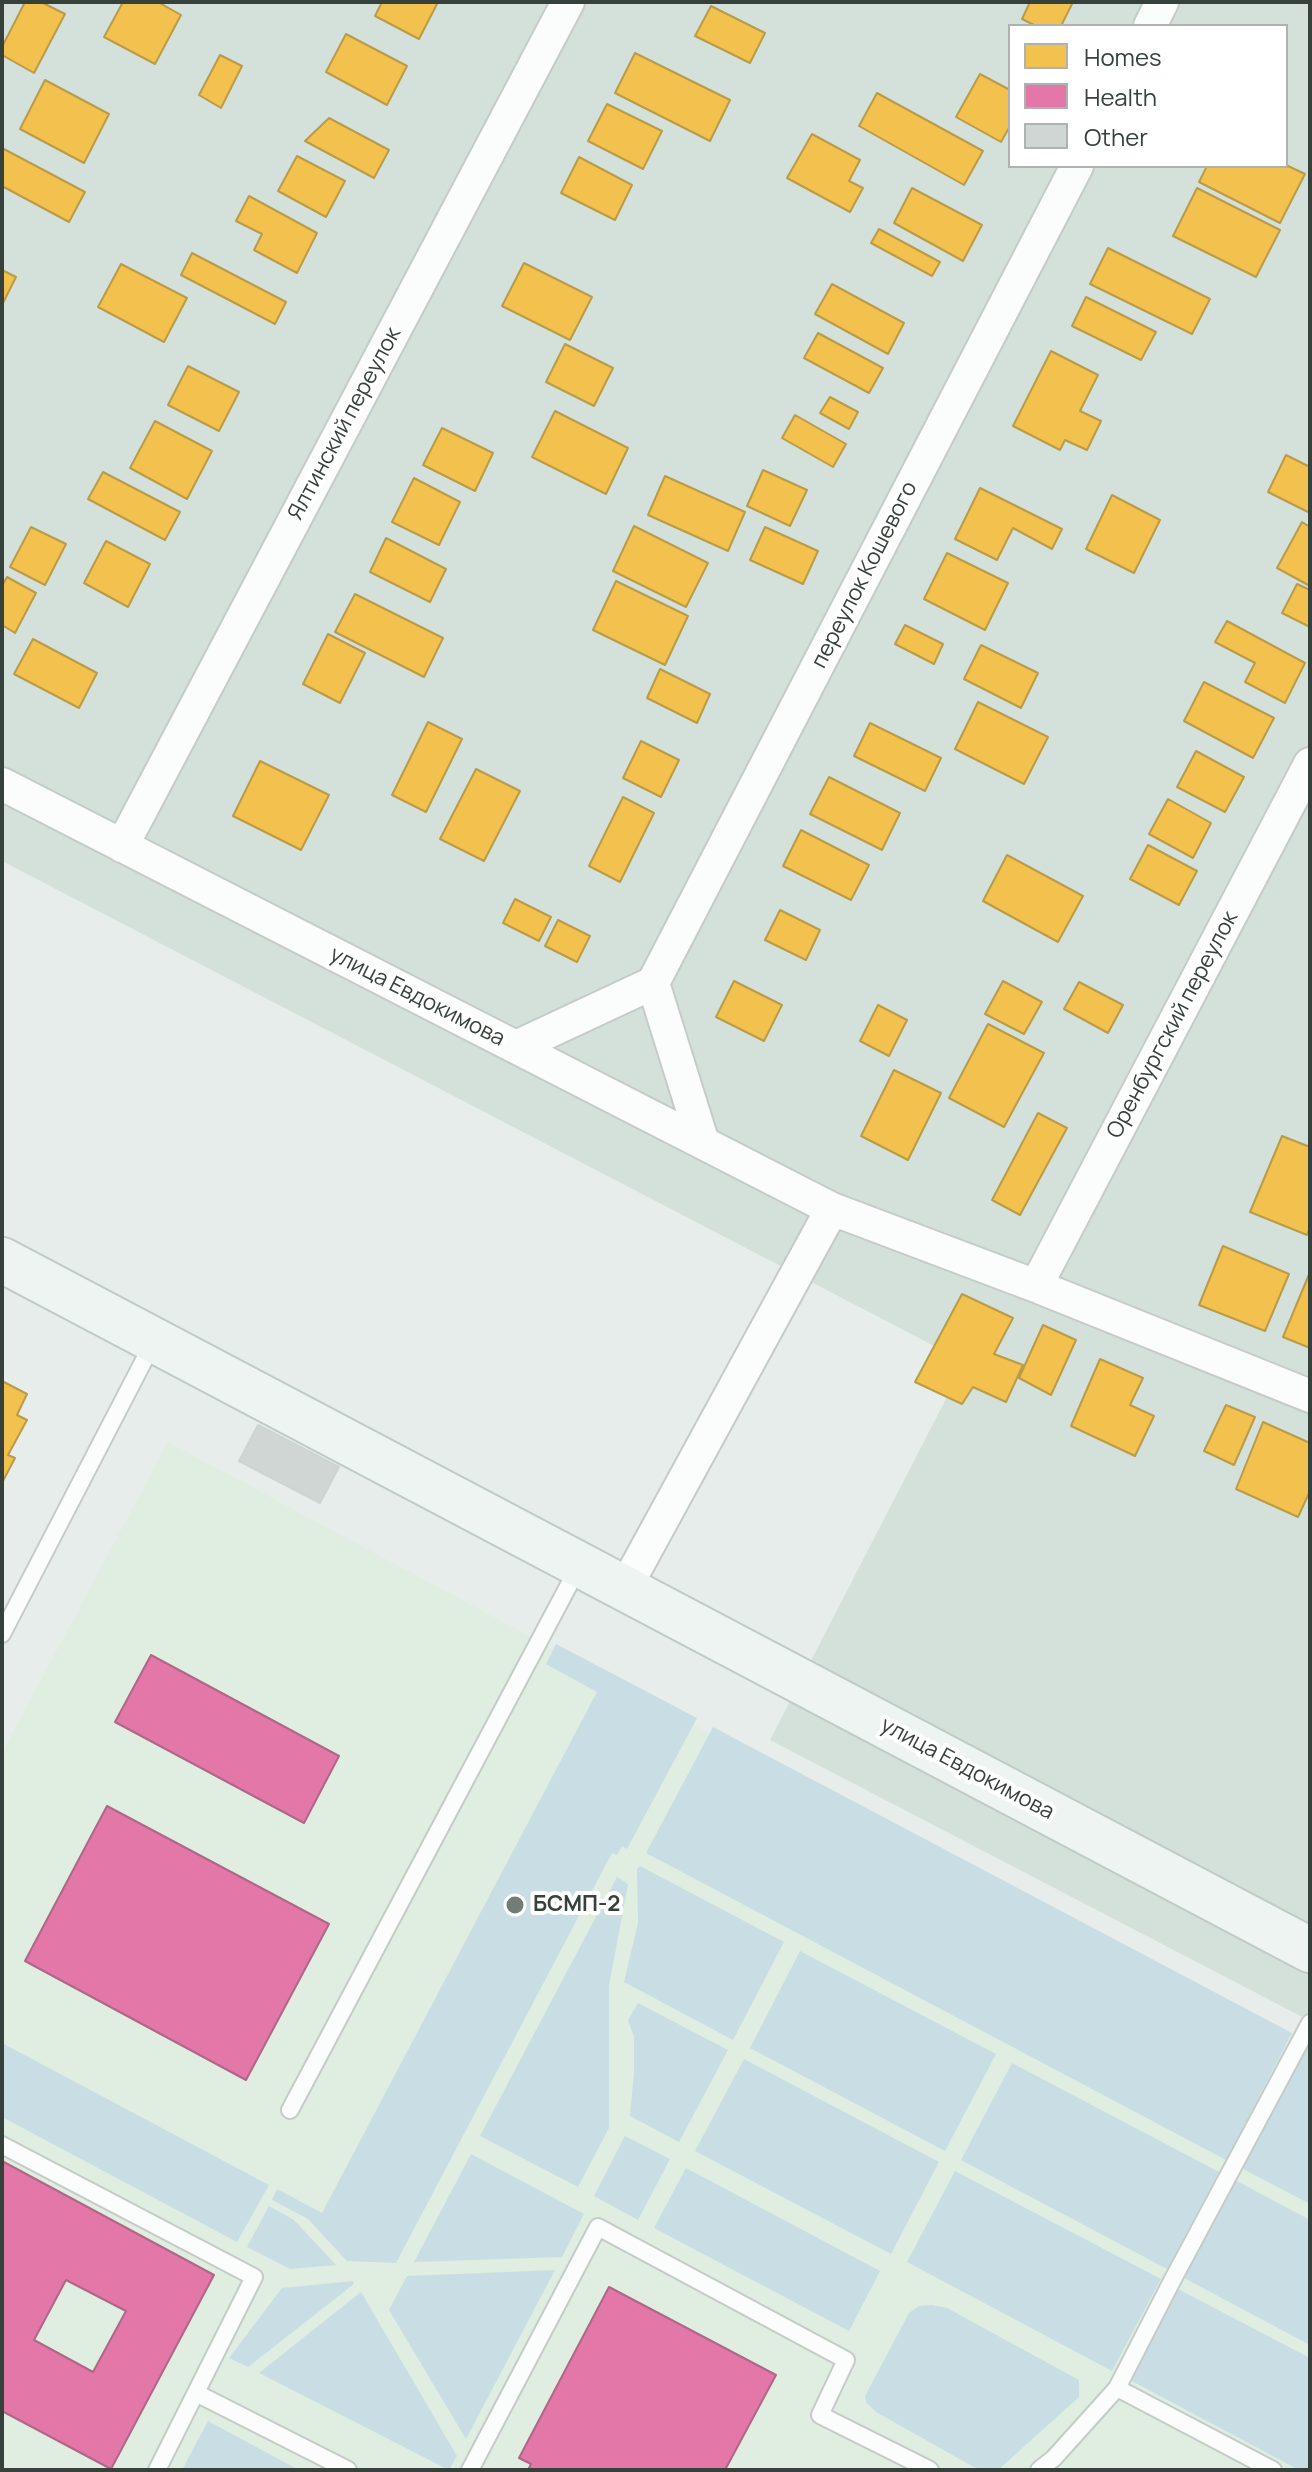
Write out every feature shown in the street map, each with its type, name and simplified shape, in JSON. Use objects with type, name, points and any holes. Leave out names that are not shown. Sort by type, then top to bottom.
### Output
[{"type":"main road","name":"улица Евдокимова","points":[[2,1260],[1310,1950]]},
{"type":"street","name":"Ялтинский переулок","points":[[122,846],[568,2]]},
{"type":"street","points":[[1151,24],[1162,2]]},
{"type":"street","name":"переулок Кошевого","points":[[653,983],[1076,168]]},
{"type":"street","name":"Оренбургский переулок","points":[[1036,1286],[1310,764]]},
{"type":"street","name":"улица Евдокимова","points":[[2,784],[832,1209],[1036,1286],[1310,1396]]},
{"type":"street","points":[[516,1047],[653,983],[703,1143]]},
{"type":"street","points":[[625,1588],[832,1209]]},
{"type":"lane","points":[[2,1634],[155,1340]]},
{"type":"lane","points":[[290,2110],[580,1564]]},
{"type":"lane","points":[[1039,2470],[1054,2458],[1117,2388],[1310,2023]]},
{"type":"lane","points":[[2,2145],[254,2277],[157,2470]]},
{"type":"lane","points":[[470,2470],[598,2227],[846,2360],[820,2415],[930,2470]]},
{"type":"lane","points":[[1117,2388],[1273,2470]]},
{"type":"lane","points":[[196,2393],[348,2470]]},
{"type":"shaded area","points":[[2,2],[1310,2],[1310,2021],[770,1740],[965,1362],[2,861]]},
{"type":"shaded area","name":"БСМП-2","points":[[168,1442],[1310,2056],[1310,2470],[2,2470],[2,1753]]},
{"type":"shaded area","points":[[556,1644],[697,1718],[627,1849],[622,1846],[617,1855],[612,1853],[396,2263],[347,2261],[308,2219],[272,2200],[277,2189],[322,2213],[597,1692],[546,1664]]},
{"type":"shaded area","points":[[713,1727],[1292,2033],[1226,2160],[646,1853]]},
{"type":"shaded area","points":[[640,1866],[784,1942],[733,2040],[624,1982],[638,1923],[637,1869]]},
{"type":"shaded area","points":[[617,1877],[628,1884],[609,1986],[609,2128],[578,2187],[480,2136]]},
{"type":"shaded area","points":[[800,1951],[996,2054],[945,2151],[750,2048]]},
{"type":"shaded area","points":[[638,2003],[728,2050],[679,2142],[630,2116],[634,2037],[628,2020]]},
{"type":"shaded area","points":[[2,2043],[269,2185],[237,2242],[2,2117]]},
{"type":"shaded area","points":[[1310,2043],[1310,2204],[1241,2168]]},
{"type":"shaded area","points":[[744,2059],[939,2162],[891,2254],[695,2151]]},
{"type":"shaded area","points":[[1012,2063],[1219,2172],[1167,2269],[961,2160]]},
{"type":"shaded area","points":[[625,2136],[670,2159],[638,2220],[594,2196]]},
{"type":"shaded area","points":[[471,2154],[584,2214],[562,2257],[414,2262]]},
{"type":"shaded area","points":[[686,2168],[880,2271],[849,2331],[654,2228]]},
{"type":"shaded area","points":[[955,2171],[1161,2279],[1112,2371],[907,2262]]},
{"type":"shaded area","points":[[1235,2180],[1310,2220],[1310,2345],[1184,2278]]},
{"type":"shaded area","points":[[269,2206],[294,2220],[336,2265],[290,2269],[247,2247]]},
{"type":"shaded area","points":[[555,2270],[466,2439],[389,2310],[407,2276]]},
{"type":"shaded area","points":[[353,2281],[354,2284],[248,2367],[229,2358],[282,2288]]},
{"type":"shaded area","points":[[1178,2289],[1310,2358],[1310,2470],[1299,2470],[1130,2380]]},
{"type":"shaded area","points":[[361,2292],[457,2456],[449,2470],[259,2373]]},
{"type":"shaded area","points":[[919,2306],[947,2308],[1079,2380],[1079,2397],[998,2470],[982,2470],[972,2466],[876,2412],[866,2402],[865,2396],[909,2313]]},
{"type":"shaded area","points":[[208,2421],[299,2470],[182,2470]]},
{"type":"building: Homes","points":[[25,2],[41,2],[65,14],[34,73],[2,55],[2,47]]},
{"type":"building: Homes","points":[[123,2],[158,2],[181,15],[155,64],[104,37]]},
{"type":"building: Homes","points":[[382,2],[437,4],[419,39],[375,16]]},
{"type":"building: Homes","points":[[1030,2],[1073,2],[1062,24],[1032,24],[1022,19]]},
{"type":"building: Homes","points":[[711,6],[765,33],[750,63],[695,36]]},
{"type":"building: Homes","points":[[346,34],[407,66],[387,105],[326,72]]},
{"type":"building: Homes","points":[[635,53],[730,100],[710,141],[615,93]]},
{"type":"building: Homes","points":[[220,55],[242,66],[221,108],[199,95]]},
{"type":"building: Homes","points":[[980,74],[1008,89],[1008,130],[1001,142],[956,117]]},
{"type":"building: Homes","points":[[45,80],[109,114],[84,163],[20,129]]},
{"type":"building: Homes","points":[[877,93],[983,151],[964,185],[859,126]]},
{"type":"building: Homes","points":[[607,104],[662,131],[643,169],[588,141]]},
{"type":"building: Homes","points":[[329,118],[389,150],[374,178],[305,141]]},
{"type":"building: Homes","points":[[812,134],[860,160],[849,181],[863,188],[850,212],[787,178]]},
{"type":"building: Homes","points":[[2,148],[85,192],[69,222],[2,186]]},
{"type":"building: Homes","points":[[297,156],[345,181],[326,217],[278,191]]},
{"type":"building: Homes","points":[[579,157],[632,185],[615,220],[561,193]]},
{"type":"building: Homes","points":[[1288,166],[1305,174],[1280,223],[1199,182],[1206,168]]},
{"type":"building: Homes","points":[[912,188],[982,225],[963,261],[894,223]]},
{"type":"building: Homes","points":[[1197,188],[1280,230],[1256,277],[1173,236]]},
{"type":"building: Homes","points":[[249,196],[317,233],[297,273],[254,250],[262,234],[236,221]]},
{"type":"building: Homes","points":[[879,229],[940,262],[932,276],[871,243]]},
{"type":"building: Homes","points":[[1108,248],[1210,299],[1192,334],[1090,284]]},
{"type":"building: Homes","points":[[192,253],[286,302],[275,324],[181,275]]},
{"type":"building: Homes","points":[[524,263],[592,297],[570,340],[502,306]]},
{"type":"building: Homes","points":[[121,264],[187,298],[164,342],[98,307]]},
{"type":"building: Homes","points":[[2,270],[16,277],[2,305]]},
{"type":"building: Homes","points":[[832,284],[904,323],[888,354],[815,314]]},
{"type":"building: Homes","points":[[1086,297],[1156,332],[1141,360],[1072,326]]},
{"type":"building: Homes","points":[[818,333],[883,368],[869,393],[804,358]]},
{"type":"building: Homes","points":[[565,344],[613,368],[594,406],[546,382]]},
{"type":"building: Homes","points":[[1051,351],[1098,375],[1080,411],[1101,421],[1087,450],[1065,440],[1060,450],[1013,426]]},
{"type":"building: Homes","points":[[188,366],[239,392],[219,431],[168,405]]},
{"type":"building: Homes","points":[[830,397],[858,412],[849,429],[820,413]]},
{"type":"building: Homes","points":[[555,411],[628,448],[606,494],[532,457]]},
{"type":"building: Homes","points":[[795,415],[846,444],[833,467],[782,438]]},
{"type":"building: Homes","points":[[155,421],[212,451],[187,499],[130,468]]},
{"type":"building: Homes","points":[[442,428],[493,453],[475,491],[423,465]]},
{"type":"building: Homes","points":[[1286,455],[1310,467],[1310,513],[1268,492]]},
{"type":"building: Homes","points":[[763,470],[807,490],[790,526],[747,506]]},
{"type":"building: Homes","points":[[103,472],[180,512],[165,540],[88,499]]},
{"type":"building: Homes","points":[[665,476],[745,512],[728,551],[648,515]]},
{"type":"building: Homes","points":[[414,478],[460,502],[439,545],[392,522]]},
{"type":"building: Homes","points":[[980,488],[1062,529],[1052,549],[1013,528],[997,560],[955,539]]},
{"type":"building: Homes","points":[[1112,495],[1160,520],[1134,573],[1086,549]]},
{"type":"building: Homes","points":[[1302,522],[1310,527],[1310,586],[1277,568]]},
{"type":"building: Homes","points":[[634,526],[708,563],[686,607],[613,571]]},
{"type":"building: Homes","points":[[31,527],[66,544],[45,585],[10,567]]},
{"type":"building: Homes","points":[[765,527],[818,551],[803,584],[750,560]]},
{"type":"building: Homes","points":[[386,538],[446,569],[430,602],[370,572]]},
{"type":"building: Homes","points":[[106,541],[150,564],[128,607],[84,583]]},
{"type":"building: Homes","points":[[947,553],[1008,583],[985,630],[924,599]]},
{"type":"building: Homes","points":[[7,577],[36,593],[15,633],[2,625],[2,586]]},
{"type":"building: Homes","points":[[616,581],[688,616],[665,665],[593,630]]},
{"type":"building: Homes","points":[[1297,584],[1310,590],[1310,627],[1282,613]]},
{"type":"building: Homes","points":[[355,594],[443,638],[424,677],[335,632]]},
{"type":"building: Homes","points":[[1227,621],[1305,663],[1285,703],[1245,682],[1255,663],[1215,642]]},
{"type":"building: Homes","points":[[905,625],[943,644],[934,664],[895,644]]},
{"type":"building: Homes","points":[[328,634],[365,653],[340,703],[303,684]]},
{"type":"building: Homes","points":[[33,639],[97,673],[79,708],[14,674]]},
{"type":"building: Homes","points":[[981,645],[1038,673],[1021,708],[964,679]]},
{"type":"building: Homes","points":[[660,669],[710,694],[697,723],[647,698]]},
{"type":"building: Homes","points":[[1204,682],[1274,718],[1253,758],[1184,721]]},
{"type":"building: Homes","points":[[978,702],[1048,737],[1024,784],[955,749]]},
{"type":"building: Homes","points":[[428,722],[462,739],[426,812],[392,795]]},
{"type":"building: Homes","points":[[870,723],[941,758],[925,791],[854,756]]},
{"type":"building: Homes","points":[[641,741],[679,760],[661,797],[623,778]]},
{"type":"building: Homes","points":[[1196,751],[1244,777],[1225,812],[1177,787]]},
{"type":"building: Homes","points":[[260,761],[329,795],[301,850],[233,816]]},
{"type":"building: Homes","points":[[476,769],[520,791],[484,861],[440,839]]},
{"type":"building: Homes","points":[[829,777],[900,813],[882,850],[810,814]]},
{"type":"building: Homes","points":[[623,797],[654,813],[620,882],[589,866]]},
{"type":"building: Homes","points":[[1168,799],[1211,823],[1193,858],[1149,834]]},
{"type":"building: Homes","points":[[801,830],[869,865],[851,900],[783,866]]},
{"type":"building: Homes","points":[[1148,845],[1197,871],[1179,905],[1130,879]]},
{"type":"building: Homes","points":[[1007,855],[1083,896],[1058,942],[983,901]]},
{"type":"building: Homes","points":[[515,899],[551,917],[539,941],[503,923]]},
{"type":"building: Homes","points":[[780,910],[820,930],[806,960],[765,940]]},
{"type":"building: Homes","points":[[558,920],[590,936],[577,962],[545,946]]},
{"type":"building: Homes","points":[[734,981],[782,1005],[764,1041],[716,1017]]},
{"type":"building: Homes","points":[[1003,981],[1042,1002],[1024,1034],[985,1014]]},
{"type":"building: Homes","points":[[1079,982],[1123,1005],[1108,1033],[1064,1009]]},
{"type":"building: Homes","points":[[878,1005],[907,1020],[889,1056],[860,1041]]},
{"type":"building: Homes","points":[[988,1024],[1044,1053],[1004,1127],[949,1098]]},
{"type":"building: Homes","points":[[894,1070],[941,1093],[908,1160],[861,1136]]},
{"type":"building: Homes","points":[[1038,1113],[1067,1128],[1020,1215],[992,1200]]},
{"type":"building: Homes","points":[[1282,1136],[1310,1147],[1310,1227],[1307,1235],[1250,1212]]},
{"type":"building: Homes","points":[[1223,1246],[1289,1274],[1265,1331],[1199,1305]]},
{"type":"building: Homes","points":[[1310,1272],[1310,1348],[1283,1337]]},
{"type":"building: Homes","points":[[962,1294],[1013,1318],[994,1354],[1023,1365],[1006,1402],[973,1387],[962,1404],[915,1382]]},
{"type":"building: Homes","points":[[1043,1325],[1076,1340],[1051,1395],[1019,1378]]},
{"type":"building: Homes","points":[[1100,1359],[1143,1378],[1130,1405],[1154,1416],[1135,1456],[1071,1426]]},
{"type":"building: Homes","points":[[2,1381],[27,1394],[17,1415],[27,1420],[8,1455],[15,1458],[2,1483]]},
{"type":"building: Homes","points":[[1226,1405],[1255,1417],[1234,1465],[1204,1451]]},
{"type":"building: Homes","points":[[1263,1422],[1310,1443],[1310,1491],[1298,1517],[1236,1489]]},
{"type":"building: Health","points":[[151,1655],[339,1756],[304,1823],[115,1722]]},
{"type":"building: Health","points":[[107,1806],[329,1924],[246,2080],[25,1961]]},
{"type":"building: Health","points":[[2,2161],[214,2275],[111,2469],[2,2411]],"holes":[[[66,2280],[126,2311],[93,2372],[34,2340]]]},
{"type":"building: Health","points":[[609,2287],[776,2375],[725,2470],[528,2470],[531,2464],[519,2458]]},
{"type":"building: Other","points":[[258,1425],[339,1467],[320,1503],[239,1461]]},
{"type":"place","name":"БСМП-2","points":[[515,1905]]}]
